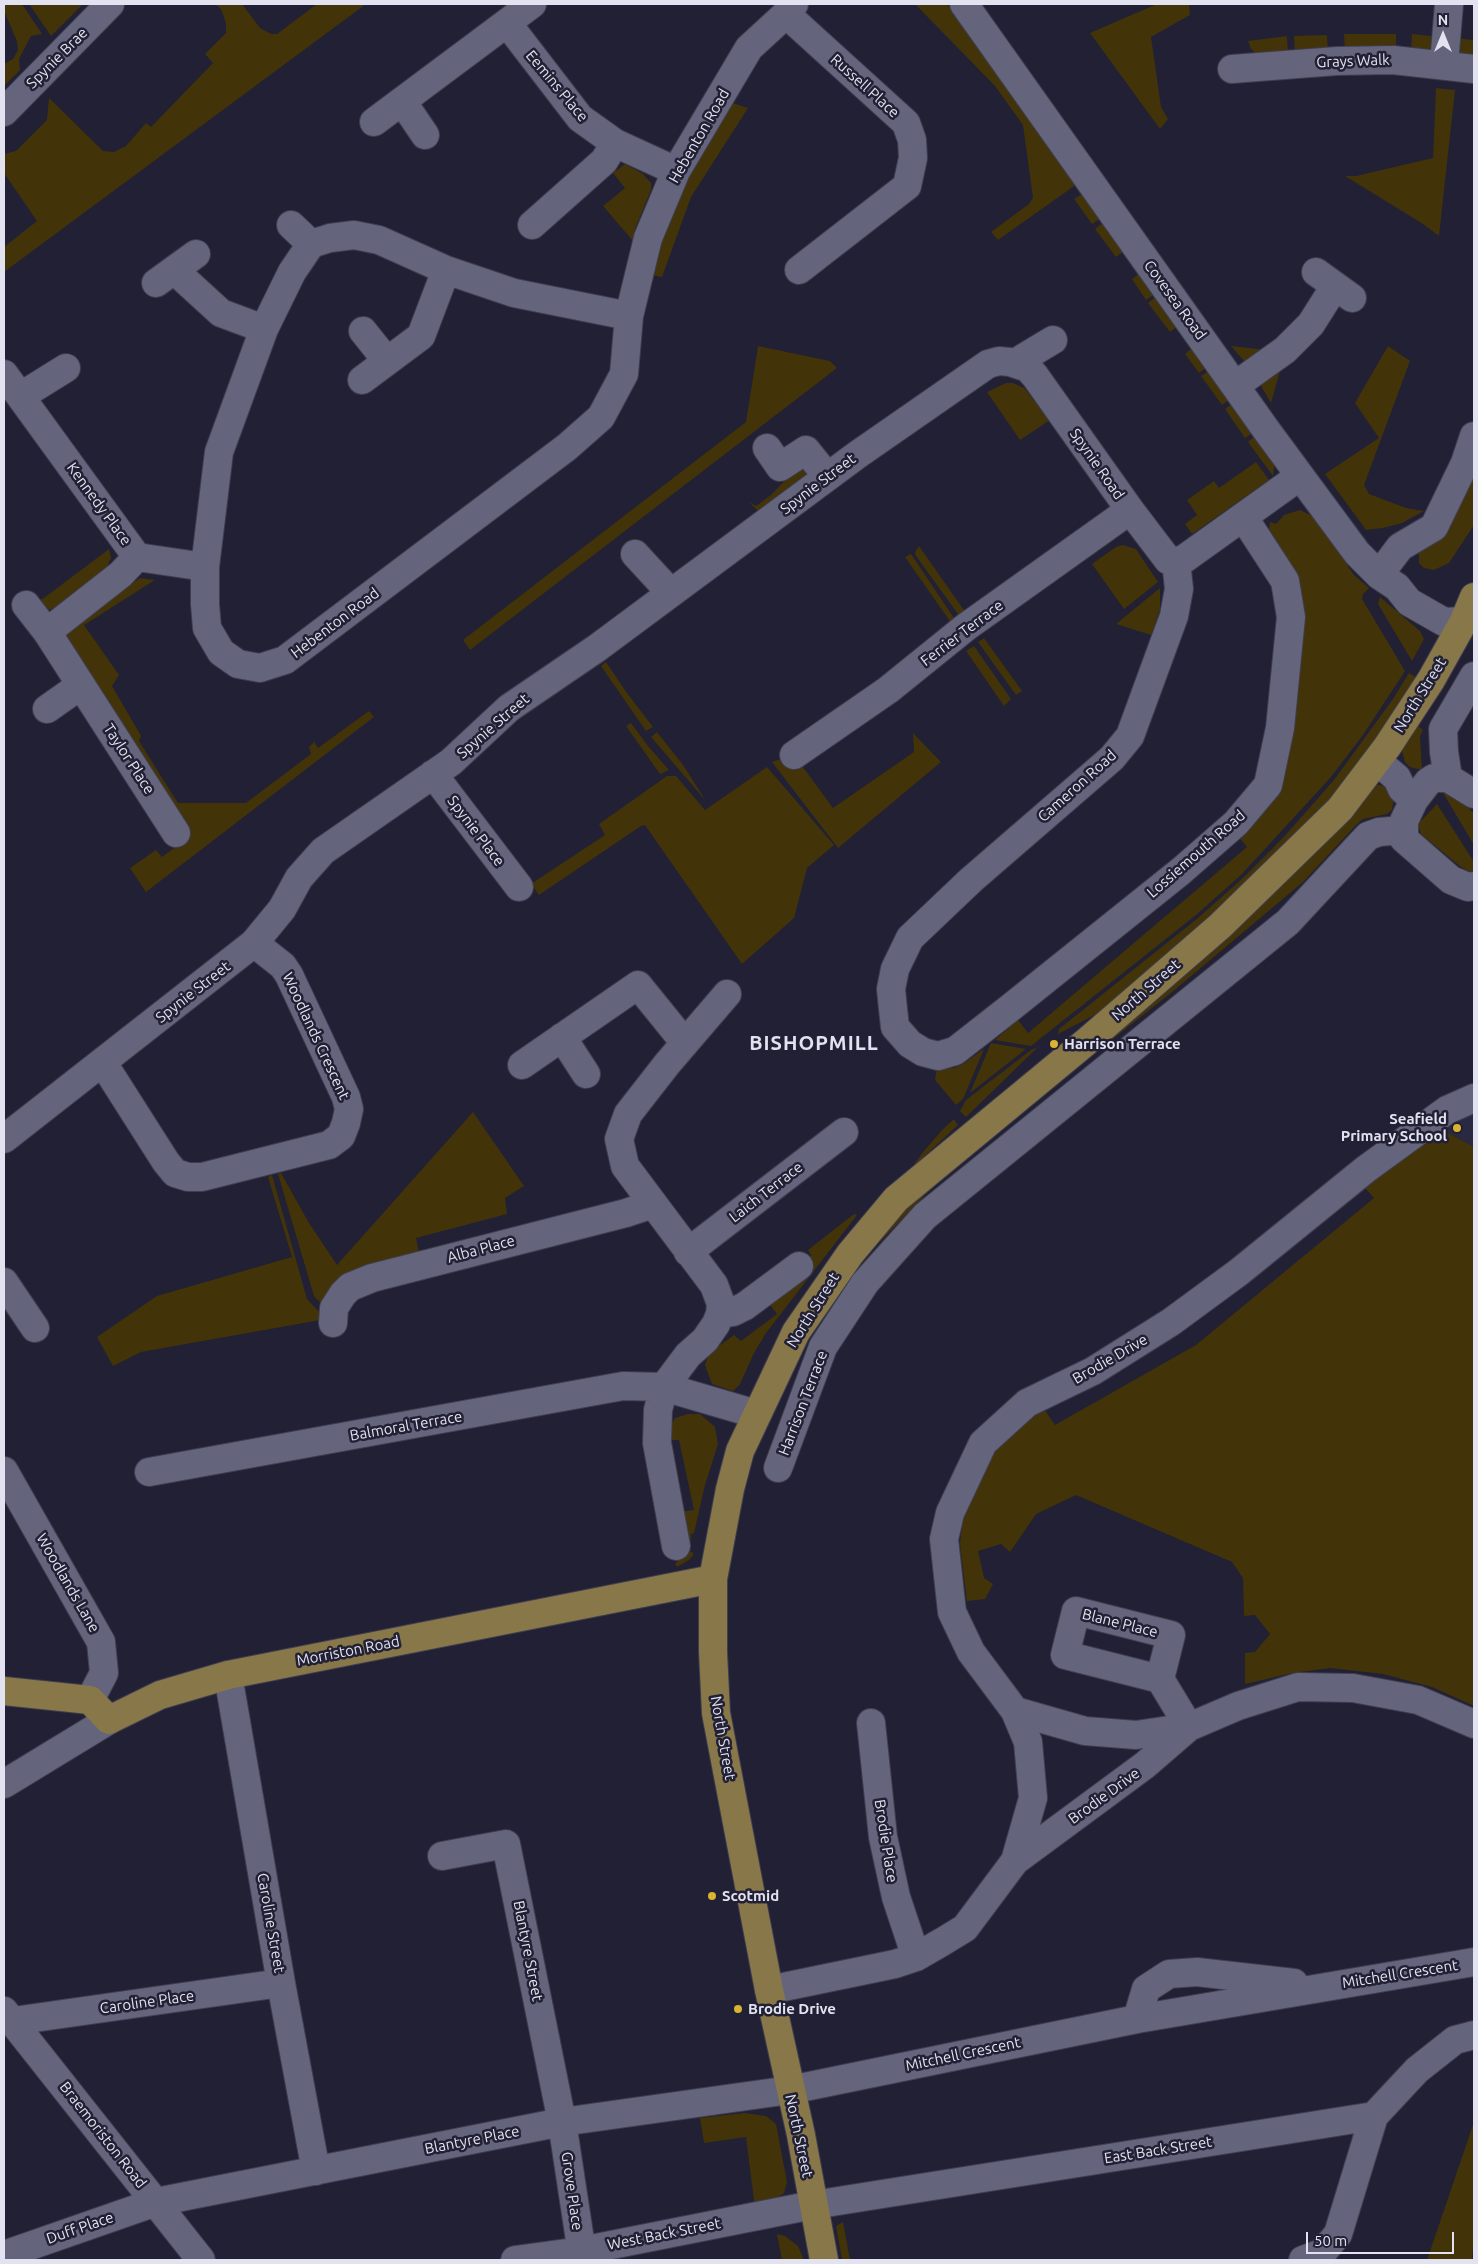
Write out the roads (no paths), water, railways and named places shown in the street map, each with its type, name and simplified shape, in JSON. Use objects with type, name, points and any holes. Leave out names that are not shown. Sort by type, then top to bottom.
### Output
[{"type":"main road","name":"North Street","points":[[824,2260],[801,2135],[769,1990],[716,1713],[713,1652],[713,1579],[730,1489],[740,1451],[796,1332],[850,1254],[896,1199],[1094,1036],[1220,926],[1340,809],[1387,769],[1435,672],[1469,609]]},
{"type":"main road","name":"Morriston Road","points":[[109,1720],[160,1695],[228,1675],[713,1579]]},
{"type":"main road","points":[[4,1691],[90,1700],[109,1720]]},
{"type":"street","name":"Spynie Brae","points":[[4,112],[110,4]]},
{"type":"street","points":[[374,122],[532,4]]},
{"type":"street","name":"Covesea Road","points":[[964,4],[1300,476],[1358,553],[1409,602],[1444,622],[1469,609]]},
{"type":"street","points":[[1444,64],[1448,4]]},
{"type":"street","name":"Hebenton Road","points":[[311,244],[292,272],[264,329],[219,452],[205,567],[207,628],[221,652],[238,664],[260,668],[285,660],[567,448],[601,417],[624,374],[629,316],[648,238],[676,171],[749,48],[790,9]]},
{"type":"street","name":"Russell Place","points":[[790,9],[906,123],[912,140],[912,158],[907,186],[799,270]]},
{"type":"street","name":"Eemins Place","points":[[506,22],[580,118],[614,143],[676,171]]},
{"type":"street","name":"Grays Walk","points":[[1232,69],[1346,60],[1393,60],[1444,64],[1474,69]]},
{"type":"street","points":[[402,101],[425,135]]},
{"type":"street","points":[[532,225],[604,161],[614,143]]},
{"type":"street","points":[[291,225],[311,244],[330,238],[354,235],[379,240],[446,270],[514,293],[629,316]]},
{"type":"street","points":[[196,254],[165,276],[221,313],[264,329]]},
{"type":"street","points":[[362,380],[421,336],[446,270]]},
{"type":"street","points":[[1236,385],[1285,350],[1310,324],[1334,285]]},
{"type":"street","points":[[363,331],[387,361]]},
{"type":"street","points":[[1019,364],[1023,358],[1053,340]]},
{"type":"street","name":"Spynie Street","points":[[4,1139],[254,943],[282,909],[299,878],[323,851],[451,762],[509,708],[597,648],[670,592],[761,528],[827,476],[988,364],[1000,361],[1019,364]]},
{"type":"street","name":"Spynie Road","points":[[1019,364],[1028,368],[1035,376],[1130,510],[1168,560],[1176,561]]},
{"type":"street","points":[[21,396],[66,368]]},
{"type":"street","name":"Kennedy Place","points":[[4,374],[137,557],[205,567]]},
{"type":"street","points":[[1388,581],[1400,547],[1434,528],[1466,463],[1474,436]]},
{"type":"street","points":[[767,448],[780,467],[806,450],[827,476]]},
{"type":"street","points":[[1176,561],[1184,559],[1244,518],[1300,476]]},
{"type":"street","name":"Ferrier Terrace","points":[[794,755],[888,690],[966,626],[1130,510]]},
{"type":"street","name":"Lossiemouth Road","points":[[895,1027],[910,1044],[923,1052],[938,1056],[955,1051],[1181,871],[1236,823],[1268,785],[1280,728],[1291,617],[1285,581],[1244,518]]},
{"type":"street","points":[[635,554],[670,592]]},
{"type":"street","points":[[47,632],[121,574],[137,557]]},
{"type":"street","name":"Cameron Road","points":[[895,1027],[891,989],[895,968],[910,938],[970,880],[1112,758],[1130,736],[1174,616],[1179,589],[1176,561]]},
{"type":"street","name":"Taylor Place","points":[[26,606],[47,632],[176,833]]},
{"type":"street","points":[[1448,778],[1443,729],[1474,676]]},
{"type":"street","points":[[47,710],[81,686]]},
{"type":"street","points":[[1387,769],[1402,789],[1418,794]]},
{"type":"street","name":"Spynie Place","points":[[433,774],[519,887]]},
{"type":"street","points":[[1473,892],[1451,880],[1412,848],[1404,839],[1403,830],[1407,813],[1418,794],[1434,778],[1448,778],[1474,794]]},
{"type":"street","name":"Harrison Terrace","points":[[778,1468],[823,1347],[865,1283],[924,1216],[1288,922],[1364,840],[1379,832],[1403,830]]},
{"type":"street","name":"Woodlands Crescent","points":[[103,1063],[166,1162],[175,1173],[188,1177],[202,1177],[329,1145],[341,1136],[349,1109],[346,1097],[289,975],[283,966],[254,943]]},
{"type":"street","points":[[522,1065],[638,985],[685,1043]]},
{"type":"street","points":[[676,1546],[656,1442],[656,1426],[664,1387],[688,1355],[705,1340],[720,1314],[719,1295],[625,1166],[619,1139],[628,1114],[727,994]]},
{"type":"street","points":[[562,1037],[586,1074]]},
{"type":"street","name":"Brodie Drive","points":[[1015,1861],[1033,1798],[1028,1742],[1015,1712],[970,1652],[952,1612],[946,1577],[944,1539],[950,1513],[983,1443],[1027,1403],[1093,1371],[1171,1322],[1238,1272],[1366,1169],[1447,1110],[1474,1098]]},
{"type":"street","name":"Laich Terrace","points":[[688,1252],[844,1132]]},
{"type":"street","name":"Alba Place","points":[[333,1323],[334,1308],[343,1294],[350,1288],[372,1278],[626,1213],[653,1204]]},
{"type":"street","points":[[720,1314],[733,1312],[745,1306],[799,1266]]},
{"type":"street","points":[[4,1282],[35,1328]]},
{"type":"street","name":"Balmoral Terrace","points":[[149,1472],[623,1386],[664,1387],[756,1414]]},
{"type":"street","name":"Woodlands Lane","points":[[4,1471],[101,1642],[104,1673],[90,1700]]},
{"type":"street","name":"Caroline Street","points":[[228,1675],[281,1983],[316,2171]]},
{"type":"street","points":[[1160,1679],[1189,1727]]},
{"type":"street","name":"Brodie Drive","points":[[1015,1712],[1084,1731],[1136,1735],[1189,1727],[1238,1706],[1298,1687],[1353,1688],[1418,1700],[1474,1724]]},
{"type":"street","name":"Morriston Road","points":[[4,1784],[109,1720]]},
{"type":"street","name":"Brodie Place","points":[[871,1723],[883,1837],[896,1897],[916,1957]]},
{"type":"street","name":"Brodie Drive","points":[[769,1990],[871,1970],[916,1957],[965,1928],[1015,1861],[1145,1765],[1189,1727]]},
{"type":"street","name":"Blantyre Street","points":[[442,1856],[506,1844],[562,2122]]},
{"type":"street","name":"Mitchell Crescent","points":[[790,2090],[1137,2018],[1474,1962]]},
{"type":"street","name":"Mitchell Crescent","points":[[1137,2018],[1146,1989],[1169,1974],[1198,1972],[1326,1987]]},
{"type":"street","name":"Caroline Place","points":[[8,2016],[281,1983]]},
{"type":"street","name":"Braemoriston Road","points":[[8,2016],[201,2260]]},
{"type":"street","points":[[1303,2260],[1322,2253],[1338,2234],[1374,2116],[1417,2070],[1454,2040],[1474,2035]]},
{"type":"street","name":"Blantyre Place","points":[[156,2202],[562,2122],[790,2090]]},
{"type":"street","name":"East Back Street","points":[[813,2205],[1374,2116]]},
{"type":"street","name":"Grove Place","points":[[562,2122],[582,2255]]},
{"type":"street","name":"Duff Place","points":[[5,2251],[156,2202]]},
{"type":"street","name":"West Back Street","points":[[515,2260],[582,2255],[813,2205]]},
{"type":"place","name":"Harrison Terrace","points":[[1054,1044]]},
{"type":"place","name":"Seafield Primary School","points":[[1457,1128]]},
{"type":"place","name":"Scotmid","points":[[712,1896]]},
{"type":"place","name":"Brodie Drive","points":[[738,2009]]},
{"type":"district","name":"BISHOPMILL","points":[[814,1043]]}]
